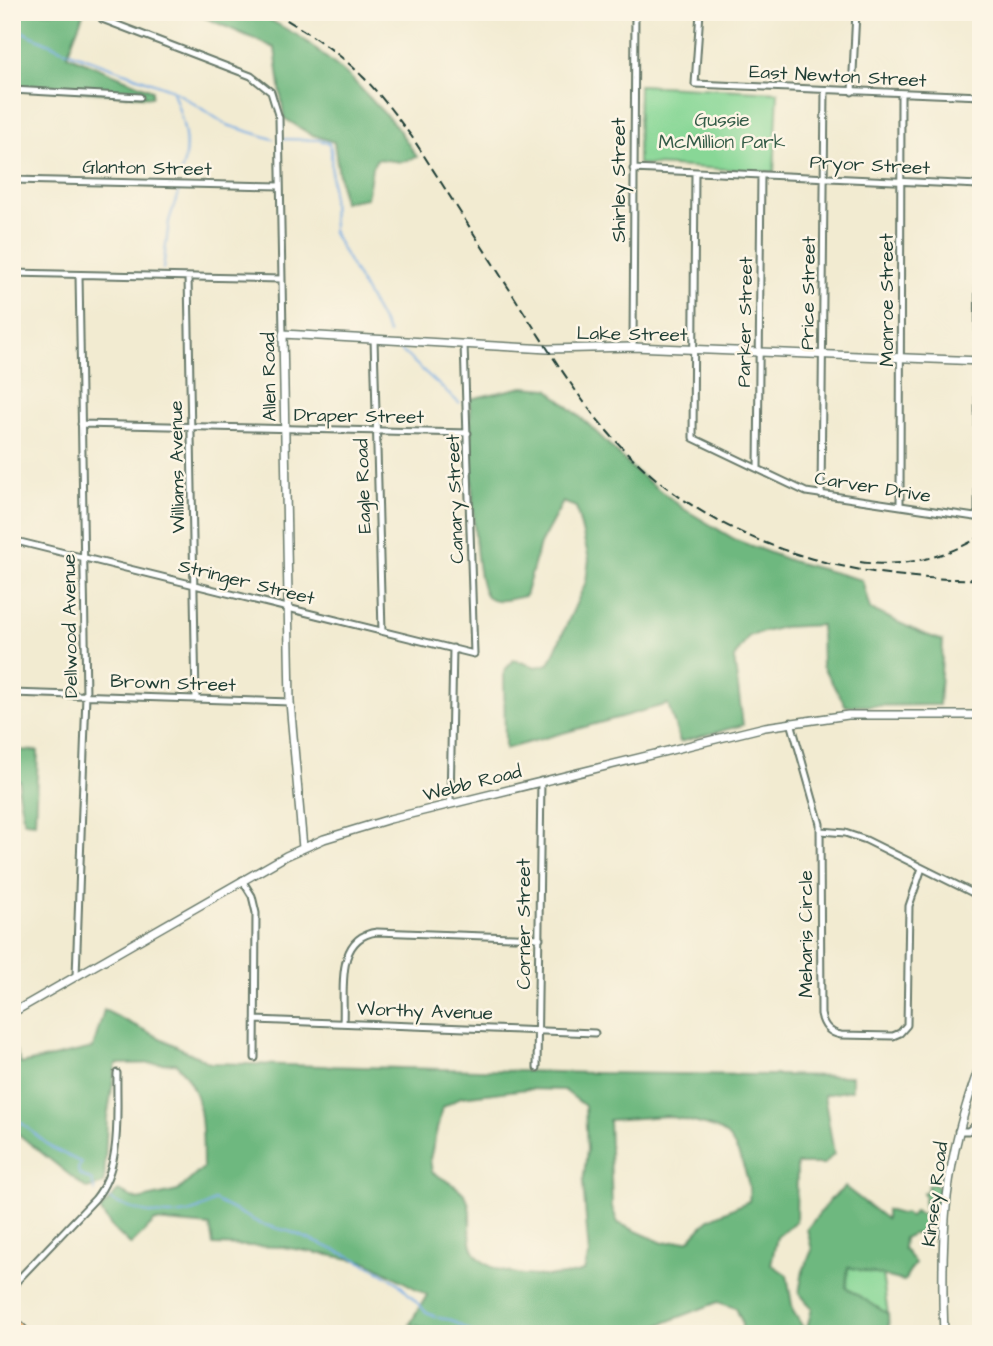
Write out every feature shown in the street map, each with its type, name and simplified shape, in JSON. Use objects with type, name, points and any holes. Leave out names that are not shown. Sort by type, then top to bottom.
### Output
[{"type":"highway","points":[[12,1320],[26,1334]]},
{"type":"street","name":"Shirley Street","points":[[633,348],[635,12]]},
{"type":"street","name":"East Newton Street","points":[[700,12],[695,84],[979,96]]},
{"type":"street","points":[[852,92],[856,12]]},
{"type":"street","points":[[979,12],[980,361]]},
{"type":"street","name":"Allen Road","points":[[102,19],[251,76],[266,86],[278,108],[290,702],[303,848]]},
{"type":"street","points":[[12,90],[140,97]]},
{"type":"street","name":"Price Street","points":[[821,495],[825,90]]},
{"type":"street","name":"Monroe Street","points":[[900,506],[901,94]]},
{"type":"street","name":"Pryor Street","points":[[634,169],[979,185]]},
{"type":"street","points":[[693,350],[695,172]]},
{"type":"street","name":"Parker Street","points":[[758,469],[761,175]]},
{"type":"street","name":"Glanton Street","points":[[12,180],[280,186]]},
{"type":"street","points":[[12,273],[282,279]]},
{"type":"street","name":"Dellwood Avenue","points":[[76,976],[86,695],[79,275]]},
{"type":"street","name":"Williams Avenue","points":[[188,277],[196,699]]},
{"type":"street","name":"Lake Street","points":[[283,334],[548,349],[633,348],[980,361]]},
{"type":"street","name":"Eagle Road","points":[[374,339],[382,631]]},
{"type":"street","name":"Canary Street","points":[[464,344],[474,654]]},
{"type":"street","name":"Carver Drive","points":[[693,350],[693,438],[806,492],[973,517],[976,516],[980,361]]},
{"type":"street","name":"Draper Street","points":[[82,424],[468,433]]},
{"type":"street","name":"Stringer Street","points":[[12,540],[474,654]]},
{"type":"street","points":[[450,803],[453,648]]},
{"type":"street","name":"Brown Street","points":[[12,694],[290,702]]},
{"type":"street","name":"Webb Road","points":[[12,1013],[242,880],[303,848],[365,826],[450,803],[791,722],[869,714],[981,715]]},
{"type":"street","name":"Meharis Circle","points":[[791,722],[821,831],[821,1014],[827,1028],[837,1034],[893,1036],[907,1025],[909,906],[922,868]]},
{"type":"street","name":"Corner Street","points":[[537,1068],[541,781]]},
{"type":"street","points":[[821,831],[855,836],[981,897]]},
{"type":"street","points":[[242,880],[252,896],[256,913],[255,1058]]},
{"type":"street","points":[[344,1023],[346,956],[352,944],[363,935],[377,932],[540,938]]},
{"type":"street","name":"Worthy Avenue","points":[[255,1020],[594,1032]]},
{"type":"street","name":"Kinsey Road","points":[[944,1334],[943,1221],[950,1168],[958,1131],[981,1063]]},
{"type":"street","points":[[12,1285],[95,1199],[106,1184],[114,1149],[117,1073]]},
{"type":"street","points":[[958,1131],[968,1131],[981,1121]]},
{"type":"green space","points":[[12,12],[84,12],[67,55],[152,90],[152,97],[12,86]]},
{"type":"green space","points":[[192,12],[256,12],[302,38],[350,77],[396,126],[417,157],[402,162],[377,159],[372,167],[367,198],[343,202],[334,142],[310,134],[284,118],[275,48]]},
{"type":"green space","name":"Gussie McMillion Park","points":[[639,85],[778,92],[774,172],[638,164]]},
{"type":"green space","points":[[523,387],[548,389],[635,471],[684,509],[736,540],[791,561],[862,580],[870,609],[943,641],[939,705],[846,706],[822,666],[821,625],[783,627],[749,636],[734,658],[743,725],[680,742],[668,704],[505,749],[504,671],[514,660],[536,667],[549,664],[586,582],[589,559],[576,507],[563,502],[540,544],[525,596],[496,600],[488,597],[482,587],[475,537],[470,399]]},
{"type":"green space","points":[[12,750],[38,751],[35,822],[24,821],[18,792],[20,781],[12,781]]},
{"type":"green space","points":[[104,1010],[210,1063],[595,1073],[852,1076],[852,1090],[824,1095],[834,1154],[824,1164],[797,1164],[796,1221],[777,1237],[771,1264],[787,1275],[793,1311],[806,1332],[812,1308],[799,1293],[803,1271],[812,1250],[807,1229],[830,1200],[845,1187],[886,1219],[886,1210],[905,1213],[910,1217],[914,1211],[924,1215],[927,1212],[923,1205],[923,1193],[927,1191],[929,1184],[934,1183],[939,1188],[938,1209],[932,1213],[924,1234],[912,1234],[904,1238],[903,1248],[915,1263],[904,1281],[848,1267],[846,1288],[888,1314],[889,1334],[742,1334],[742,1322],[736,1308],[718,1302],[636,1334],[445,1334],[410,1324],[427,1295],[368,1262],[283,1247],[213,1245],[210,1226],[155,1221],[131,1245],[113,1229],[100,1210],[118,1191],[138,1200],[178,1191],[203,1168],[202,1125],[197,1100],[193,1088],[176,1063],[116,1064],[107,1118],[104,1184],[87,1189],[12,1129],[12,1043],[21,1064],[93,1048]],"holes":[[[527,1089],[564,1090],[585,1106],[587,1150],[583,1183],[589,1255],[584,1271],[539,1276],[521,1275],[489,1266],[478,1257],[472,1246],[470,1209],[464,1193],[432,1172],[430,1159],[442,1108],[461,1097]],[[667,1116],[710,1127],[727,1136],[742,1163],[748,1183],[749,1201],[709,1219],[689,1240],[663,1243],[618,1223],[612,1207],[609,1120]]]},
{"type":"green space","points":[[848,1266],[882,1274],[888,1314],[846,1288]]},
{"type":"waterway","points":[[12,19],[17,12]]},
{"type":"waterway","points":[[12,27],[61,49],[173,90],[227,125],[273,139]]},
{"type":"waterway","points":[[173,92],[186,143],[180,175]]},
{"type":"waterway","points":[[284,139],[319,140],[329,143],[333,233],[389,334]]},
{"type":"waterway","points":[[163,269],[169,221],[179,190]]},
{"type":"waterway","points":[[396,346],[459,403]]},
{"type":"waterway","points":[[12,1115],[52,1148],[82,1163],[78,1168],[79,1174],[92,1181],[95,1191]]},
{"type":"waterway","points":[[104,1196],[130,1208],[174,1215],[189,1213],[214,1200],[261,1224],[291,1232],[352,1257],[398,1283],[425,1311],[451,1320],[475,1334]]},
{"type":"railway","points":[[274,12],[343,59],[382,98],[412,137],[579,395],[622,447],[674,493],[713,518],[754,538],[797,554],[888,574],[981,579]]},
{"type":"railway","points":[[860,562],[892,564],[923,560],[953,550],[981,536]]}]
